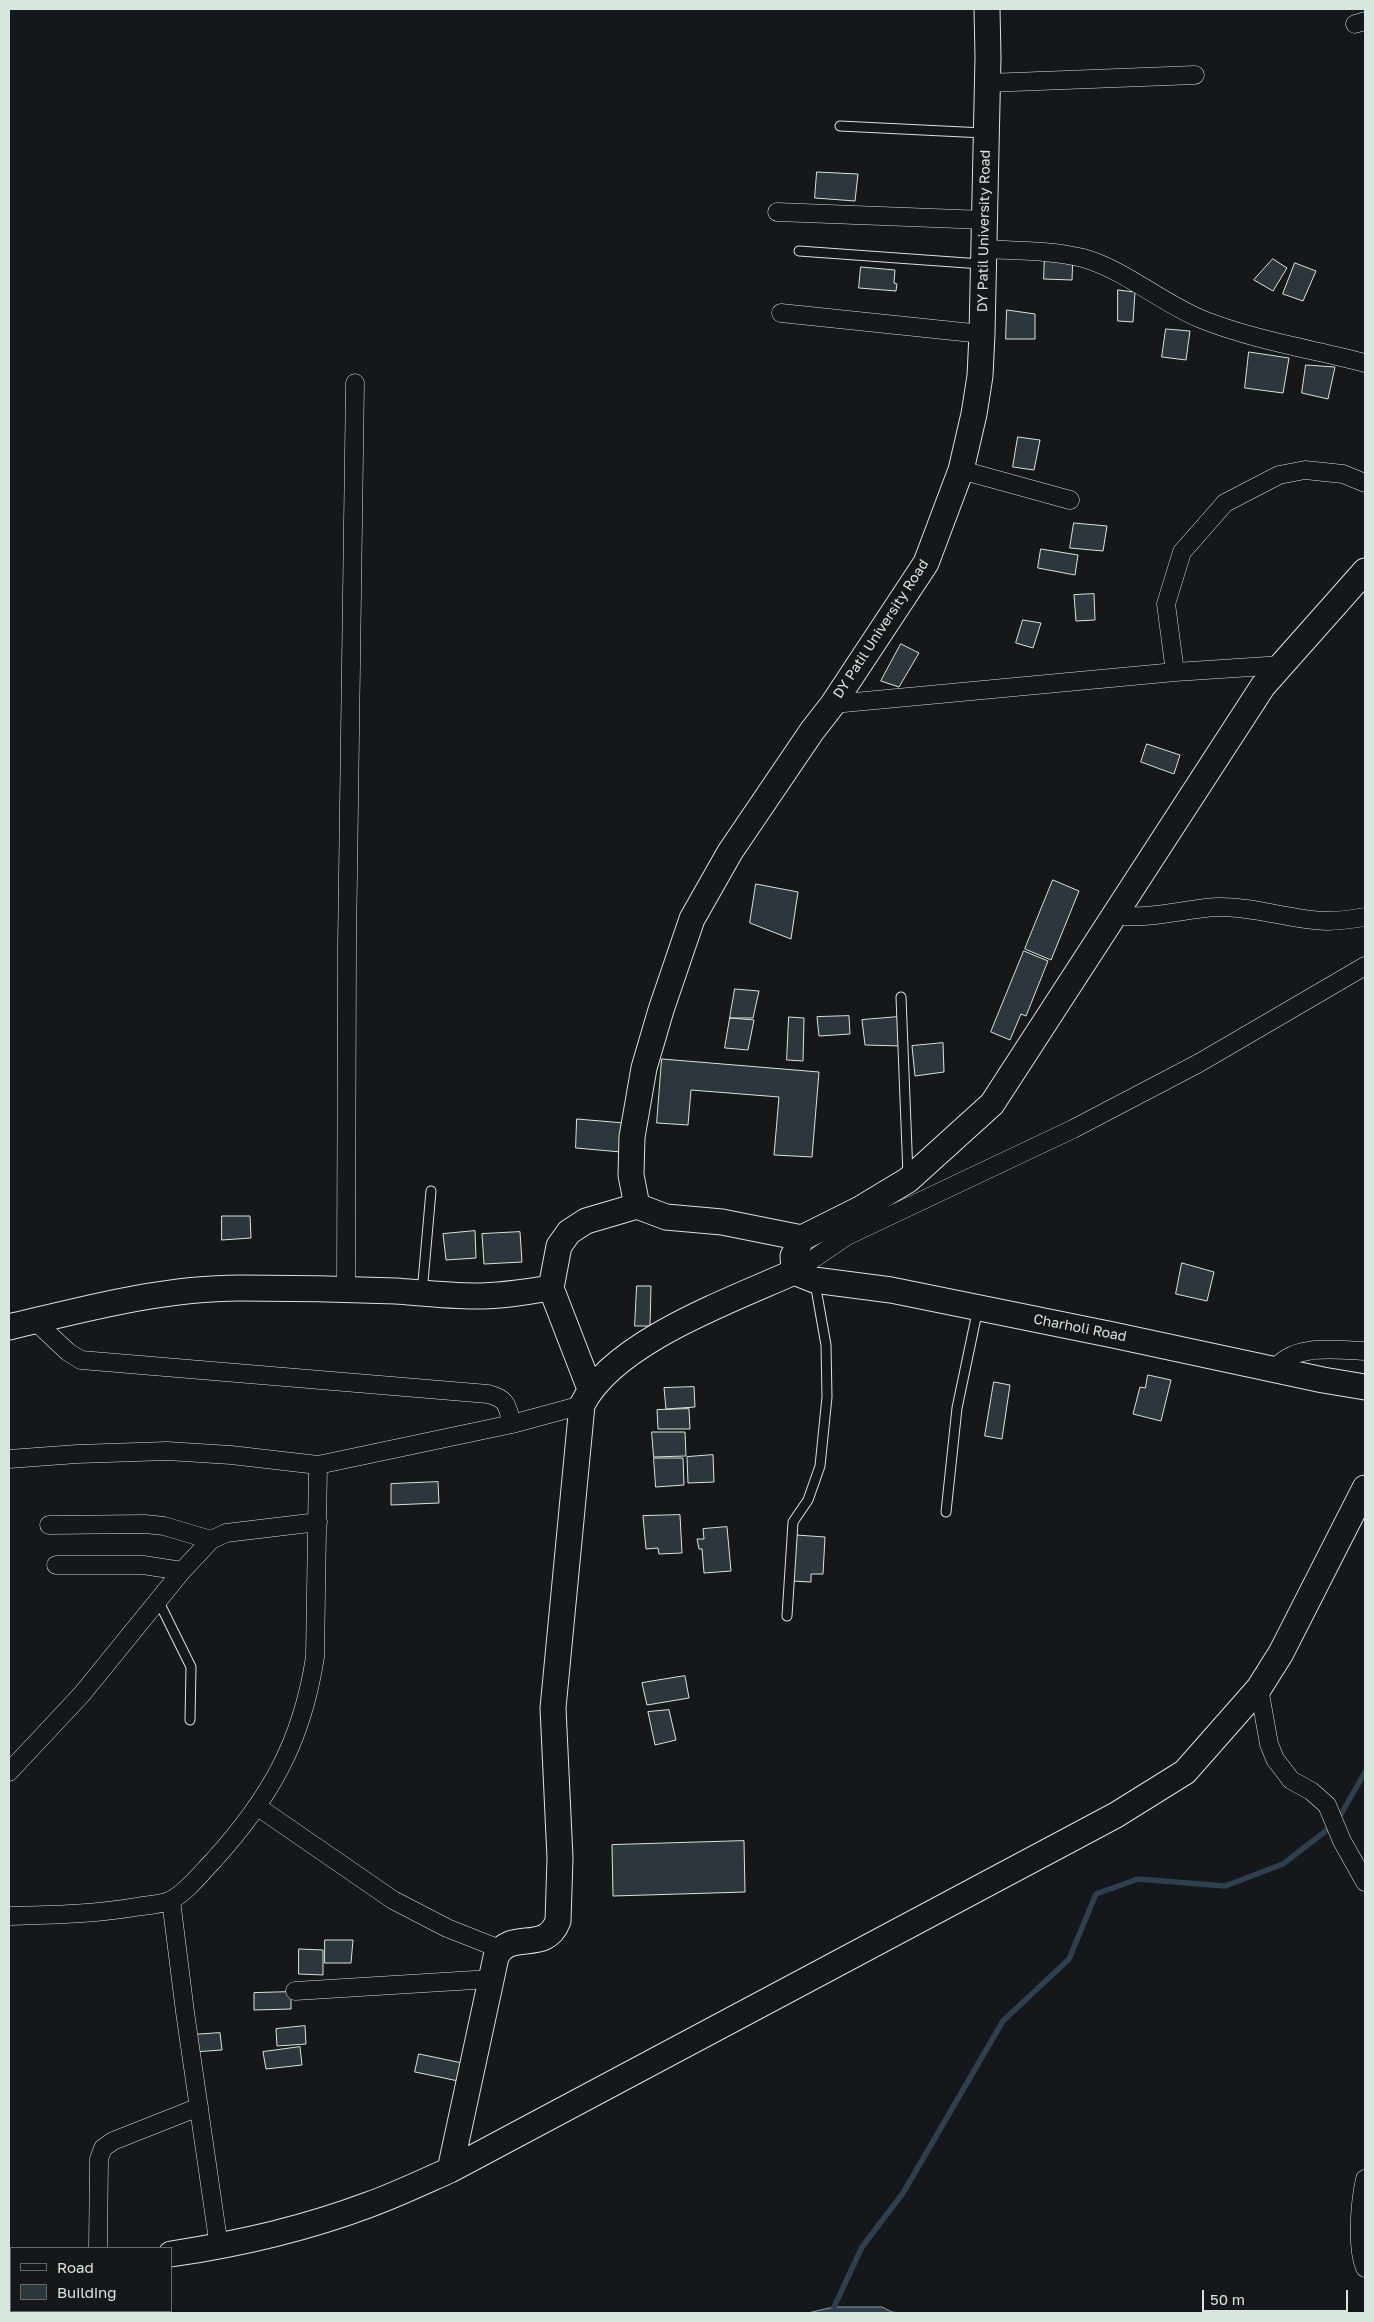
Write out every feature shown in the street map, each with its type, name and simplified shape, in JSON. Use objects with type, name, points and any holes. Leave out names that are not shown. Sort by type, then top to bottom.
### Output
[{"type":"street","name":"DY Patil University Road","points":[[637,1206],[631,1175],[632,1146],[644,1068],[661,1010],[692,919],[730,852],[833,704],[926,563],[961,470],[974,414],[980,376],[988,83],[987,9]]},
{"type":"street","points":[[988,83],[1195,75]]},
{"type":"street","points":[[777,212],[985,220]]},
{"type":"street","points":[[984,257],[1043,252],[1083,258],[1120,274],[1176,307],[1234,331],[1365,363]]},
{"type":"street","points":[[781,313],[982,334]]},
{"type":"street","points":[[346,1290],[347,945],[355,383]]},
{"type":"street","points":[[961,470],[1070,500]]},
{"type":"street","points":[[1176,672],[1166,604],[1182,552],[1225,503],[1279,475],[1305,470],[1343,474],[1365,483]]},
{"type":"street","points":[[804,1276],[793,1256],[802,1238],[860,1208],[908,1180],[992,1104],[1264,686],[1365,571]]},
{"type":"street","points":[[833,704],[1176,672],[1282,665]]},
{"type":"street","points":[[1114,915],[1132,918],[1218,907],[1328,921],[1365,916]]},
{"type":"street","points":[[9,1459],[77,1454],[167,1452],[231,1455],[318,1465],[512,1424],[586,1397],[605,1373],[661,1333],[804,1276],[847,1236],[1073,1129],[1199,1063],[1365,966]]},
{"type":"street","points":[[450,2170],[496,1957],[505,1944],[535,1941],[548,1936],[554,1930],[558,1921],[560,1858],[553,1708],[586,1397],[551,1288],[559,1246],[569,1232],[586,1221],[637,1206],[666,1218],[722,1222],[802,1238]]},
{"type":"street","name":"Charholi Road","points":[[804,1276],[891,1290],[1365,1387]]},
{"type":"street","points":[[9,1327],[167,1293],[240,1288],[346,1290],[476,1296],[512,1294],[551,1288]]},
{"type":"street","points":[[35,1321],[68,1352],[81,1360],[488,1394],[497,1396],[506,1403],[512,1424]]},
{"type":"street","points":[[1275,1370],[1280,1361],[1298,1353],[1338,1350],[1365,1351]]},
{"type":"street","points":[[9,1916],[74,1915],[120,1910],[171,1900],[200,1874],[258,1808],[292,1746],[310,1686],[315,1657],[318,1465]]},
{"type":"street","points":[[172,2254],[219,2247],[280,2233],[361,2208],[450,2170],[1116,1815],[1185,1772],[1259,1688],[1281,1653],[1365,1488]]},
{"type":"street","points":[[9,1772],[82,1694],[182,1571],[211,1540],[226,1533],[318,1522]]},
{"type":"street","points":[[49,1525],[145,1524],[164,1526],[211,1540]]},
{"type":"street","points":[[56,1565],[143,1565],[182,1571]]},
{"type":"street","points":[[1259,1688],[1269,1744],[1275,1759],[1291,1780],[1311,1792],[1326,1805],[1342,1841],[1365,1882]]},
{"type":"street","points":[[258,1808],[393,1900],[441,1926],[500,1949]]},
{"type":"street","points":[[171,1900],[219,2247]]},
{"type":"street","points":[[294,1991],[491,1979]]},
{"type":"street","points":[[98,2247],[99,2159],[104,2148],[113,2141],[199,2107]]},
{"type":"street","points":[[1365,2178],[1361,2217],[1362,2259],[1365,2268]]},
{"type":"lane","points":[[840,126],[987,133]]},
{"type":"lane","points":[[799,251],[984,257]]},
{"type":"lane","points":[[901,997],[908,1180]]},
{"type":"lane","points":[[422,1293],[431,1191]]},
{"type":"lane","points":[[786,1616],[793,1522],[808,1500],[820,1466],[827,1397],[826,1345],[804,1276]]},
{"type":"lane","points":[[946,1512],[958,1408],[978,1308]]},
{"type":"lane","points":[[158,1600],[191,1667],[190,1720]]},
{"type":"water","points":[[834,2307],[882,2307],[892,2312],[901,2313],[808,2313]]},
{"type":"building","points":[[817,172],[858,174],[855,201],[815,198]]},
{"type":"building","points":[[1045,253],[1073,254],[1072,280],[1044,279]]},
{"type":"building","points":[[1273,259],[1287,268],[1273,291],[1254,280]]},
{"type":"building","points":[[1295,263],[1316,271],[1303,301],[1283,294]]},
{"type":"building","points":[[861,267],[895,270],[894,283],[897,284],[896,291],[859,288]]},
{"type":"building","points":[[1118,290],[1135,292],[1133,322],[1118,321]]},
{"type":"building","points":[[1007,310],[1035,314],[1035,339],[1006,339]]},
{"type":"building","points":[[1166,329],[1190,331],[1186,360],[1162,357]]},
{"type":"building","points":[[1249,352],[1289,358],[1283,393],[1245,388]]},
{"type":"building","points":[[1306,365],[1335,367],[1328,399],[1302,393]]},
{"type":"building","points":[[1018,437],[1040,440],[1034,470],[1013,467]]},
{"type":"building","points":[[1074,523],[1107,526],[1103,551],[1070,548]]},
{"type":"building","points":[[1041,549],[1078,555],[1075,575],[1038,568]]},
{"type":"building","points":[[1094,594],[1095,620],[1076,621],[1074,595]]},
{"type":"building","points":[[1023,620],[1041,623],[1033,648],[1016,643]]},
{"type":"building","points":[[901,644],[919,653],[899,687],[881,681]]},
{"type":"building","points":[[1147,744],[1180,755],[1174,774],[1141,762]]},
{"type":"building","points":[[1053,880],[1079,891],[1051,960],[1025,949]]},
{"type":"building","points":[[756,884],[798,892],[791,939],[750,923]]},
{"type":"building","points":[[1024,951],[1048,961],[1026,1016],[1021,1014],[1010,1040],[991,1032]]},
{"type":"building","points":[[735,989],[759,991],[753,1018],[730,1018]]},
{"type":"building","points":[[849,1016],[850,1034],[819,1036],[817,1017]]},
{"type":"building","points":[[789,1017],[804,1018],[803,1061],[787,1060]]},
{"type":"building","points":[[898,1017],[901,1046],[865,1045],[862,1020]]},
{"type":"building","points":[[730,1018],[754,1020],[748,1050],[725,1048]]},
{"type":"building","points":[[943,1043],[944,1072],[915,1076],[912,1046]]},
{"type":"building","points":[[662,1059],[819,1072],[812,1157],[774,1155],[779,1097],[691,1090],[688,1125],[657,1123]]},
{"type":"building","points":[[577,1119],[624,1123],[621,1152],[576,1148]]},
{"type":"building","points":[[222,1216],[250,1216],[251,1238],[222,1240]]},
{"type":"building","points":[[475,1231],[476,1258],[446,1260],[443,1234]]},
{"type":"building","points":[[520,1232],[522,1262],[484,1264],[482,1234]]},
{"type":"building","points":[[1182,1263],[1214,1272],[1207,1301],[1176,1294]]},
{"type":"building","points":[[637,1286],[651,1286],[650,1326],[635,1326]]},
{"type":"building","points":[[1148,1375],[1171,1380],[1161,1421],[1133,1414],[1140,1387],[1145,1388]]},
{"type":"building","points":[[994,1382],[1010,1385],[1002,1439],[985,1436]]},
{"type":"building","points":[[694,1387],[695,1407],[666,1409],[664,1388]]},
{"type":"building","points":[[689,1409],[690,1429],[658,1429],[657,1410]]},
{"type":"building","points":[[652,1432],[685,1432],[686,1456],[654,1457]]},
{"type":"building","points":[[713,1455],[714,1482],[688,1483],[687,1457]]},
{"type":"building","points":[[654,1458],[683,1458],[684,1485],[656,1487]]},
{"type":"building","points":[[438,1482],[439,1503],[391,1505],[391,1484]]},
{"type":"building","points":[[680,1515],[682,1553],[659,1554],[658,1548],[646,1549],[643,1516]]},
{"type":"building","points":[[727,1527],[731,1571],[704,1573],[702,1549],[699,1549],[697,1539],[704,1539],[703,1529]]},
{"type":"building","points":[[796,1535],[825,1537],[823,1574],[811,1574],[811,1582],[792,1581]]},
{"type":"building","points":[[685,1676],[689,1698],[647,1705],[642,1683]]},
{"type":"building","points":[[669,1710],[676,1740],[655,1745],[648,1712]]},
{"type":"building","points":[[744,1841],[745,1892],[613,1896],[612,1845]]},
{"type":"building","points":[[325,1940],[353,1940],[351,1963],[325,1963]]},
{"type":"building","points":[[299,1949],[323,1950],[323,1975],[299,1974]]},
{"type":"building","points":[[291,1992],[291,2009],[254,2010],[254,1993]]},
{"type":"building","points":[[305,2026],[306,2044],[277,2046],[276,2029]]},
{"type":"building","points":[[220,2033],[222,2050],[193,2052],[191,2035]]},
{"type":"building","points":[[300,2047],[302,2065],[266,2069],[263,2052]]},
{"type":"building","points":[[419,2054],[467,2064],[463,2082],[415,2072]]},
{"type":"waterway","points":[[834,2307],[862,2247],[903,2193],[1003,2021],[1069,1959],[1096,1894],[1138,1879],[1225,1886],[1283,1864],[1336,1823],[1365,1772]]}]
